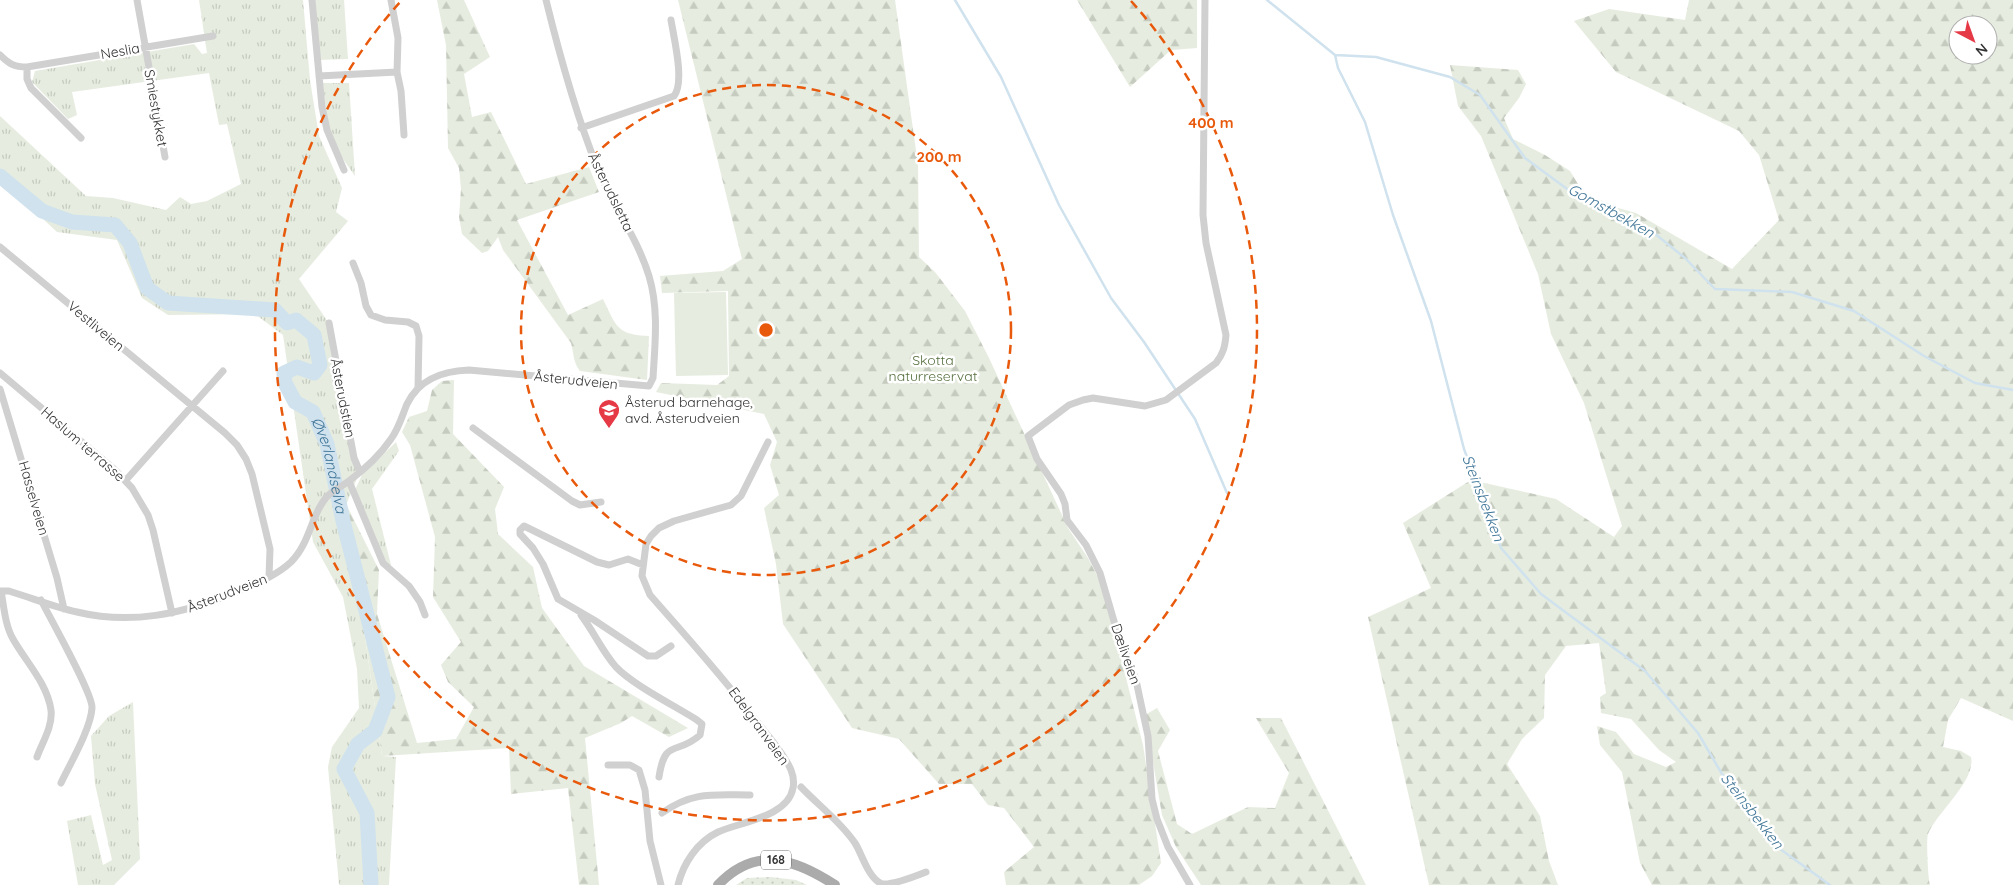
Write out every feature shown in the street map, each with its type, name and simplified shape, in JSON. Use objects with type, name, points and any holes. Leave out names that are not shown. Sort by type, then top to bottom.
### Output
[{"type":"main road","name":"168","points":[[718,885],[732,872],[741,867],[766,860],[777,860],[788,861],[806,868],[835,885]]},
{"type":"street","name":"Smiestykket","points":[[137,0],[165,157]]},
{"type":"street","points":[[312,0],[322,107],[327,130],[344,170]]},
{"type":"street","points":[[391,0],[398,38],[397,72],[401,91],[404,135]]},
{"type":"street","name":"Åsterudsletta","points":[[546,0],[581,128],[598,170],[634,238],[649,277],[656,327],[653,378],[649,386]]},
{"type":"street","name":"Dæliveien","points":[[1190,885],[1168,847],[1157,819],[1152,799],[1148,736],[1136,680],[1116,628],[1100,573],[1086,545],[1067,520],[1065,504],[1061,494],[1037,458],[1028,436],[1068,405],[1082,400],[1092,398],[1145,406],[1166,400],[1216,363],[1223,352],[1226,335],[1206,243],[1203,215],[1205,0]]},
{"type":"street","points":[[581,128],[674,96],[678,91],[678,74],[672,20]]},
{"type":"street","name":"Neslia","points":[[27,68],[145,46],[213,36]]},
{"type":"street","points":[[0,55],[8,64],[27,68],[31,88],[81,138]]},
{"type":"street","points":[[319,76],[397,72]]},
{"type":"street","name":"Vestliveien","points":[[0,247],[225,433],[236,445],[246,459],[252,474],[270,549],[269,577]]},
{"type":"street","name":"Åsterudveien","points":[[353,263],[361,283],[366,306],[371,315],[384,320],[408,322],[416,326],[419,336],[418,388]]},
{"type":"street","name":"Åsterudstien","points":[[328,323],[354,458],[360,472]]},
{"type":"street","name":"Åsterudveien","points":[[37,757],[49,727],[51,710],[47,696],[31,665],[13,640],[0,591],[41,600],[64,609],[120,619],[156,617],[208,604],[269,577],[284,568],[300,550],[309,535],[320,505],[328,495],[373,461],[389,443],[408,403],[418,388],[430,378],[444,373],[469,370],[649,386]]},
{"type":"street","points":[[126,480],[223,371]]},
{"type":"street","name":"Haslum terrasse","points":[[0,373],[126,480],[141,501],[148,515],[172,613]]},
{"type":"street","name":"Hasselveien","points":[[0,389],[57,578],[64,609]]},
{"type":"street","points":[[473,428],[572,501],[580,505],[601,502]]},
{"type":"street","points":[[671,646],[656,656],[648,656],[558,599],[543,564],[534,548],[520,534],[520,530],[524,526],[597,562],[609,565],[628,559],[643,565],[646,544],[659,528],[722,509],[731,505],[741,496],[768,442]]},
{"type":"street","points":[[349,480],[384,563],[408,586],[420,602],[425,615]]},
{"type":"street","name":"Edelgranveien","points":[[643,565],[642,576],[650,595],[736,694],[777,747],[791,770],[794,786],[788,800],[780,808],[716,833],[703,842],[690,856],[681,872],[678,885]]},
{"type":"street","points":[[41,600],[78,672],[92,706],[90,721],[61,783]]},
{"type":"street","points":[[579,611],[603,649],[621,672],[702,724],[700,735],[696,739],[670,749],[666,753],[662,760],[659,777]]},
{"type":"street","points":[[608,765],[630,765],[640,770],[645,790],[650,841],[661,885]]},
{"type":"street","points":[[801,787],[823,810],[837,820],[855,843],[873,876],[880,883],[888,885],[926,872]]},
{"type":"street","points":[[662,813],[691,797],[704,795],[750,795]]},
{"type":"green space","points":[[199,0],[303,0],[310,80],[319,136],[342,188],[336,212],[348,221],[299,279],[328,322],[358,476],[346,505],[382,756],[396,757],[389,885],[339,885],[328,767],[332,747],[359,708],[357,669],[343,597],[313,542],[283,335],[255,314],[168,315],[142,298],[117,240],[57,232],[0,179],[0,116],[86,196],[113,198],[166,210],[180,197],[191,204],[207,201],[241,184],[227,124],[219,125],[209,73],[72,92],[77,115],[68,119],[32,82],[35,71],[194,44],[202,54],[207,53]]},
{"type":"green space","points":[[315,0],[344,0],[348,59],[319,60]]},
{"type":"green space","points":[[437,0],[464,0],[490,57],[464,74],[472,117],[491,112],[526,184],[589,167],[599,192],[517,220],[568,315],[603,299],[619,327],[630,334],[649,336],[647,380],[580,371],[575,361],[571,343],[503,250],[498,237],[488,251],[482,253],[462,234],[459,217],[461,189],[459,168],[448,148],[446,45]]},
{"type":"green space","name":"Skotta naturreservat","points":[[678,0],[895,0],[918,165],[919,257],[935,272],[965,311],[989,358],[1068,528],[1088,558],[1103,587],[1143,745],[1161,863],[1152,876],[1139,885],[1006,885],[1004,872],[1034,847],[1004,808],[988,805],[972,784],[939,784],[899,739],[852,728],[783,624],[776,564],[764,508],[779,495],[770,465],[777,442],[764,414],[656,392],[661,383],[717,385],[729,376],[728,291],[662,293],[660,276],[723,271],[742,259]]},
{"type":"green space","points":[[1077,0],[1197,0],[1197,48],[1171,50],[1130,87]]},
{"type":"green space","points":[[1689,0],[2013,0],[2013,721],[1961,698],[1948,720],[1943,747],[1961,751],[1971,757],[1971,766],[1962,786],[1928,834],[1930,885],[1652,885],[1640,863],[1622,772],[1600,745],[1597,726],[1616,732],[1634,754],[1666,767],[1676,762],[1659,750],[1631,719],[1601,713],[1600,697],[1606,693],[1599,643],[1566,646],[1545,675],[1544,718],[1522,739],[1507,764],[1540,816],[1549,861],[1558,885],[1429,885],[1368,617],[1431,588],[1403,523],[1471,480],[1556,499],[1614,537],[1622,526],[1584,403],[1551,334],[1538,274],[1481,136],[1458,106],[1450,65],[1518,70],[1526,84],[1519,98],[1504,118],[1513,139],[1545,155],[1570,171],[1583,192],[1618,208],[1636,213],[1732,269],[1779,220],[1759,155],[1739,131],[1616,72],[1574,21],[1609,9],[1685,20]]},
{"type":"green space","points":[[323,83],[349,83],[355,176],[338,152],[327,121]]},
{"type":"green space","points":[[726,292],[728,375],[676,376],[674,293]]},
{"type":"green space","points":[[454,380],[453,434],[504,487],[495,509],[498,534],[533,567],[542,608],[584,666],[688,728],[669,737],[632,716],[621,723],[585,738],[599,885],[579,885],[568,788],[511,794],[509,748],[382,756],[346,504],[379,570],[377,614],[417,743],[456,739],[474,707],[448,682],[441,665],[461,642],[433,597],[435,537],[410,445],[402,432],[409,417],[427,411],[432,390],[442,381]]},
{"type":"green space","points":[[396,442],[399,451],[372,489],[391,565],[387,565],[355,490],[362,475]]},
{"type":"green space","points":[[133,702],[140,859],[114,885],[78,885],[67,821],[91,815],[103,865],[112,860],[95,784],[91,736],[109,716]]},
{"type":"green space","points":[[1157,708],[1170,730],[1158,751],[1177,824],[1192,834],[1248,807],[1275,808],[1289,773],[1256,718],[1281,718],[1366,885],[1201,885],[1176,847],[1162,815],[1145,715]]},
{"type":"green space","points":[[771,877],[796,880],[807,885],[736,885],[747,878]]},
{"type":"waterway","points":[[955,0],[1001,77],[1059,205],[1111,298],[1144,342],[1195,419],[1227,493]]},
{"type":"waterway","points":[[1267,0],[1335,55]]},
{"type":"waterway","name":"Steinsbekken","points":[[1335,55],[1338,68],[1365,122],[1393,215],[1431,321],[1464,449],[1501,548],[1541,594],[1645,671],[1698,733],[1722,774],[1776,846],[1830,885]]},
{"type":"waterway","name":"Gomstbekken","points":[[1335,55],[1376,57],[1450,77],[1480,95],[1525,158],[1578,197],[1649,229],[1685,258],[1715,289],[1792,292],[1854,311],[1924,356],[1975,383],[2013,390]]},
{"type":"waterway","name":"Øverlandselva","points":[[0,176],[42,211],[72,222],[115,225],[130,243],[147,288],[168,303],[275,310],[287,323],[296,320],[314,335],[320,365],[314,373],[297,367],[284,373],[285,383],[295,402],[313,412],[327,444],[343,521],[388,697],[375,731],[358,744],[344,769],[367,813],[371,885]]},
{"type":"place","name":"Åsterud barnehage, avd. Åsterudveien","points":[[609,429]]}]
